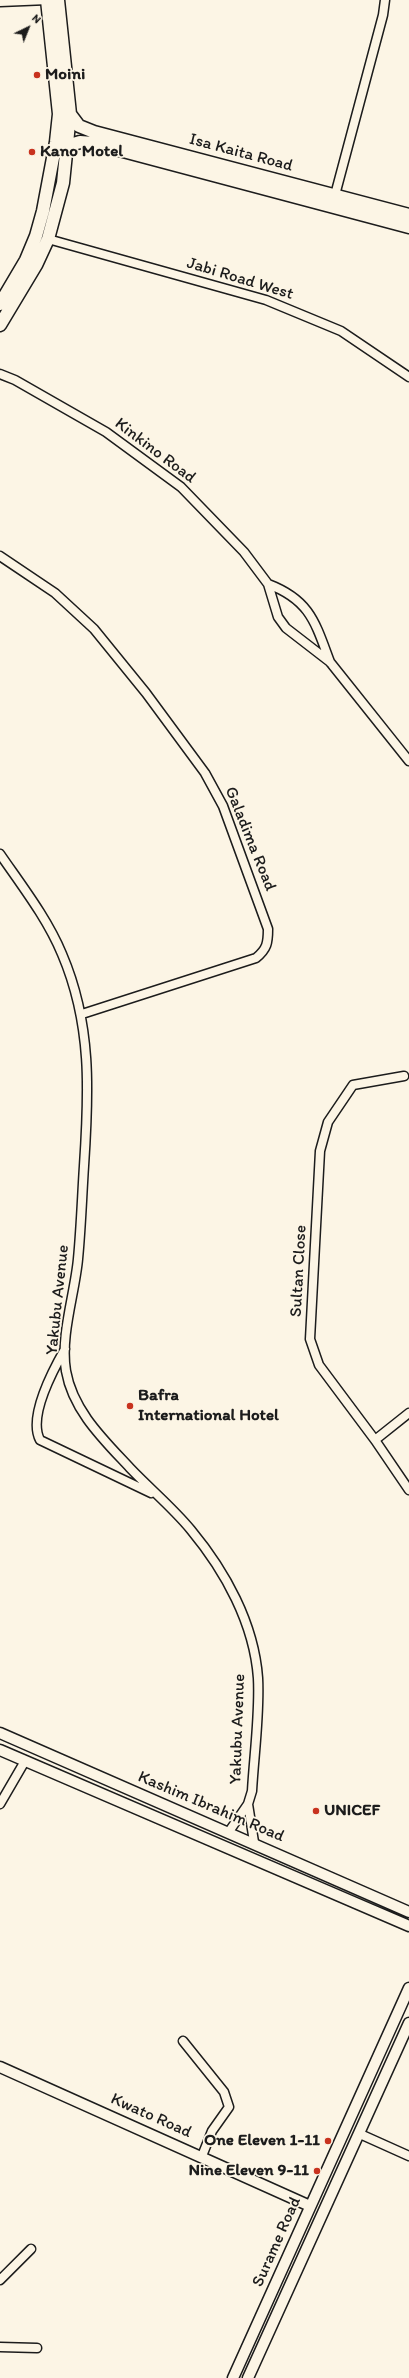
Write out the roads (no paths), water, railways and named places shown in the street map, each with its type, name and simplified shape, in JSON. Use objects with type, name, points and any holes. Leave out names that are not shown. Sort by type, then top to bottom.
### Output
[{"type":"main road","points":[[0,304],[26,260],[36,236],[43,211],[56,142],[59,114],[48,0]]},
{"type":"main road","points":[[0,325],[36,265],[48,239],[63,183],[70,114],[58,0]]},
{"type":"main road","name":"Isa Kaita Road","points":[[70,114],[79,126],[94,132],[409,227]]},
{"type":"main road","name":"Isa Kaita Road","points":[[67,146],[80,142],[93,142],[231,174],[335,195],[409,215]]},
{"type":"street","points":[[0,2],[48,0]]},
{"type":"street","points":[[335,195],[386,0]]},
{"type":"street","name":"Jabi Road West","points":[[48,239],[266,300],[341,331],[409,376]]},
{"type":"street","name":"Kinkino Road","points":[[0,374],[15,380],[106,432],[181,487],[244,552],[268,584],[278,617],[286,628],[330,662],[409,761]]},
{"type":"street","name":"Galadima Road","points":[[0,556],[55,593],[94,629],[146,693],[205,773],[223,806],[268,929],[268,942],[264,952],[256,958],[82,1014]]},
{"type":"street","name":"Kinkino Road","points":[[268,584],[284,590],[303,605],[314,622],[330,662]]},
{"type":"street","name":"Yakubu Avenue","points":[[0,854],[38,908],[62,954],[82,1014],[88,1065],[88,1117],[78,1261],[65,1348],[66,1371],[76,1401],[94,1430],[155,1495],[190,1528],[228,1581],[244,1617],[252,1644],[258,1678],[252,1791],[248,1804],[228,1833]]},
{"type":"street","name":"Sultan Close","points":[[404,1076],[351,1087],[328,1122],[320,1151],[310,1339],[319,1365],[375,1440],[409,1490]]},
{"type":"street","points":[[65,1348],[51,1375],[37,1416],[36,1433],[40,1440],[155,1495]]},
{"type":"street","points":[[375,1440],[409,1413]]},
{"type":"street","name":"Kashim Ibrahim Road","points":[[0,1733],[228,1833],[254,1842],[409,1912]]},
{"type":"street","name":"Kashim Ibrahim Road","points":[[0,1750],[407,1927]]},
{"type":"street","points":[[0,1804],[25,1761]]},
{"type":"street","points":[[79,1784],[85,1771]]},
{"type":"street","name":"Yakubu Avenue","points":[[248,1804],[254,1842]]},
{"type":"street","name":"Surame Road","points":[[233,2378],[409,1988]]},
{"type":"street","name":"Surame Road","points":[[248,2378],[360,2134],[409,2022]]},
{"type":"street","points":[[183,2042],[224,2092],[228,2100],[229,2107],[212,2131],[202,2156]]},
{"type":"street","name":"Kwato Road","points":[[0,2067],[202,2156],[310,2206]]},
{"type":"street","points":[[360,2134],[409,2156]]},
{"type":"street","points":[[0,2280],[31,2249]]},
{"type":"street","points":[[0,2347],[37,2348]]},
{"type":"place","name":"Moini","points":[[37,75]]},
{"type":"place","name":"Kano Motel","points":[[32,152]]},
{"type":"place","name":"Bafra International Hotel","points":[[130,1406]]},
{"type":"place","name":"UNICEF","points":[[316,1811]]},
{"type":"place","name":"One Eleven 1-11","points":[[328,2141]]},
{"type":"place","name":"Nine Eleven 9-11","points":[[317,2171]]}]
